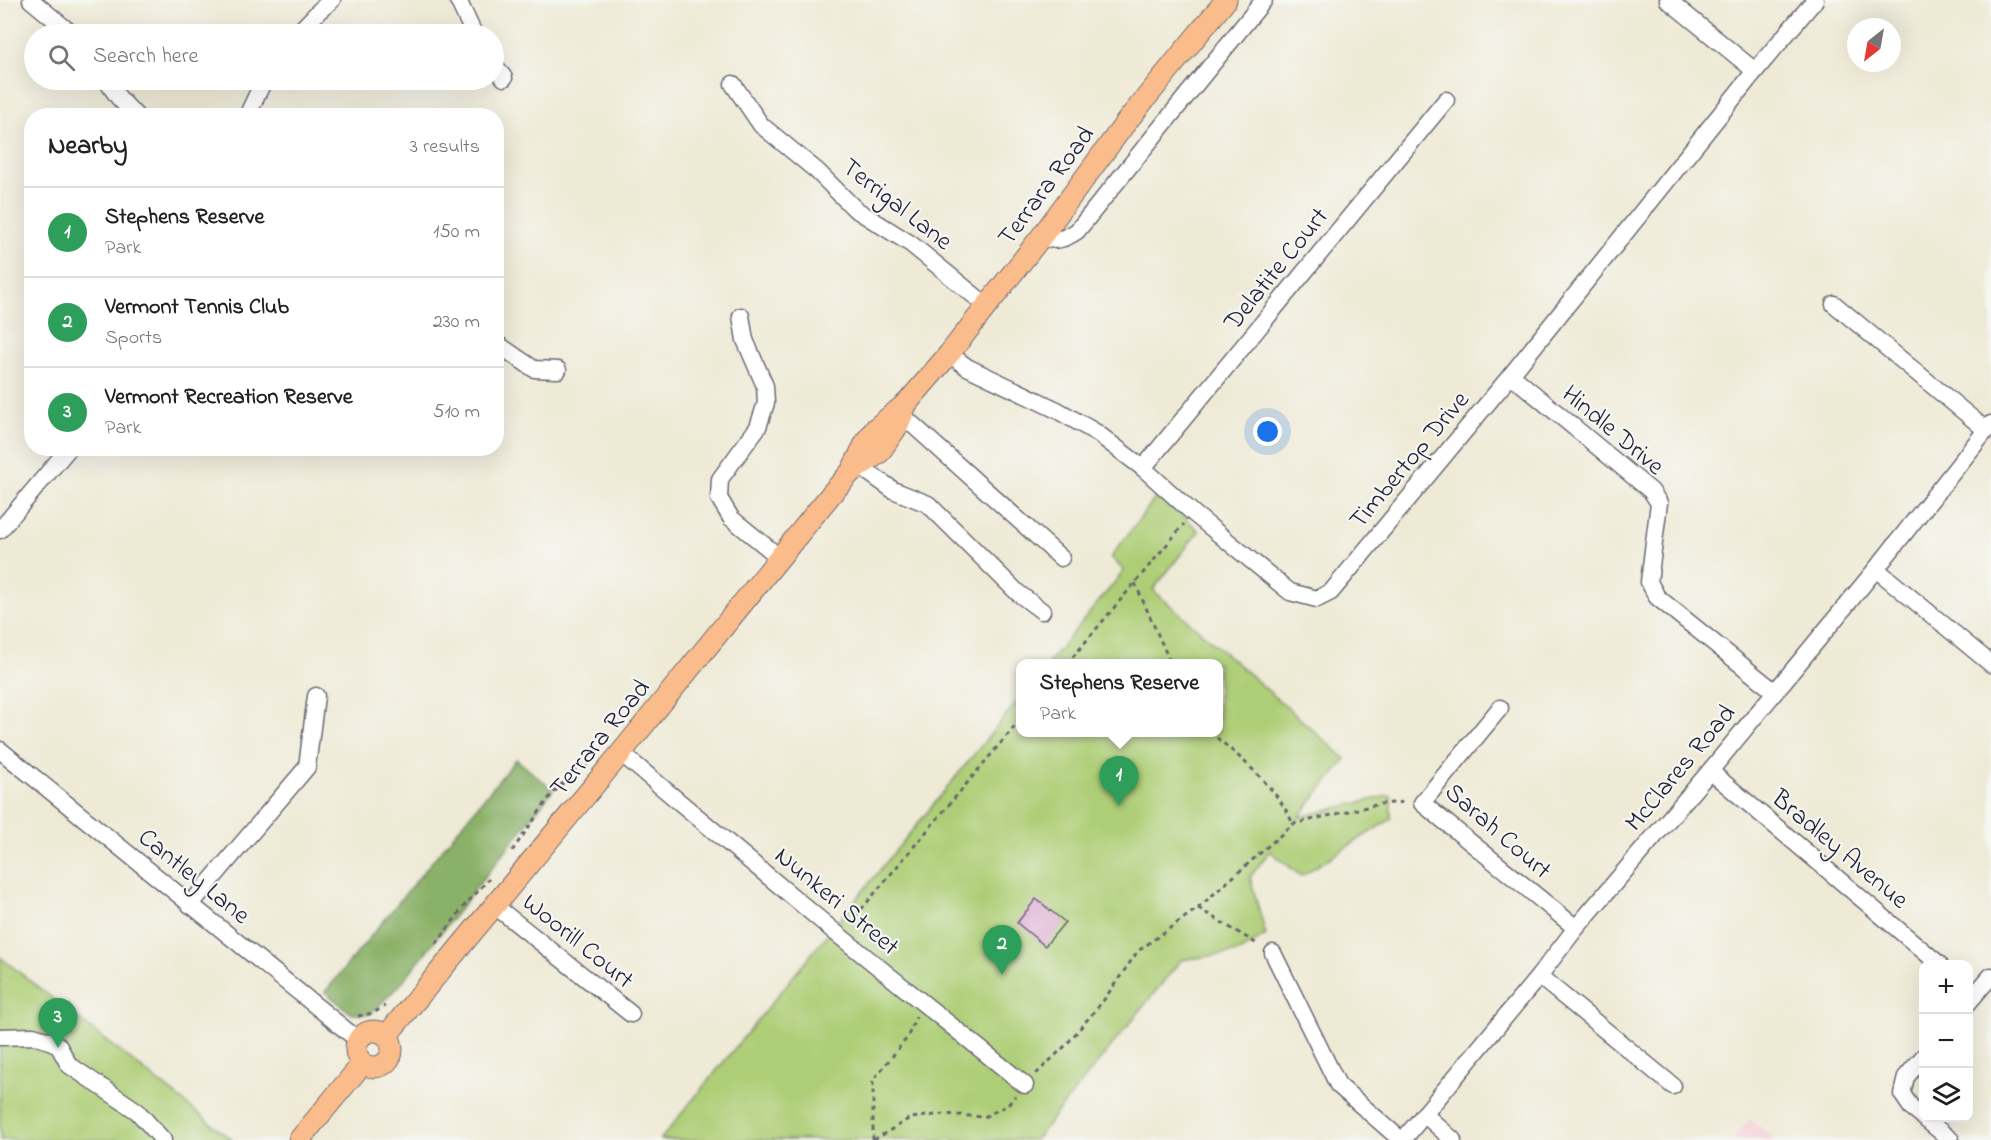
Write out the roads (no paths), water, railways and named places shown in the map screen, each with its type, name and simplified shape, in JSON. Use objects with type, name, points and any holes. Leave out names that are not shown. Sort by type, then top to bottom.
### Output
[{"type":"main road","name":"Terrara Road","points":[[387,1035],[856,467],[867,440],[876,428],[902,410],[949,354],[1041,237],[1127,121],[1226,0]]},
{"type":"main road","points":[[371,1030],[383,1032],[393,1047],[393,1053],[387,1062],[376,1067],[363,1063],[357,1055],[358,1040],[365,1032],[371,1030]]},
{"type":"main road","points":[[299,1140],[363,1063]]},
{"type":"street","points":[[31,0],[60,24]]},
{"type":"street","points":[[307,24],[332,0]]},
{"type":"street","points":[[458,0],[469,24]]},
{"type":"street","points":[[1041,237],[1057,241],[1077,231],[1264,0]]},
{"type":"street","points":[[1668,0],[1755,71]]},
{"type":"street","name":"Timbertop Drive","points":[[949,354],[967,367],[1057,410],[1097,433],[1143,468],[1193,513],[1290,592],[1317,599],[1331,592],[1815,0]]},
{"type":"street","name":"Terrigal Lane","points":[[733,84],[761,125],[817,171],[855,209],[911,244],[987,306]]},
{"type":"street","points":[[113,90],[128,108]]},
{"type":"street","points":[[251,108],[259,90]]},
{"type":"street","name":"Delatite Court","points":[[1143,468],[1446,100]]},
{"type":"street","points":[[1834,304],[1988,428]]},
{"type":"street","points":[[741,316],[745,340],[765,386],[766,403],[758,427],[720,479],[719,498],[731,518],[779,558]]},
{"type":"street","points":[[504,348],[534,369],[558,370]]},
{"type":"street","name":"Hindle Drive","points":[[1510,375],[1651,491],[1659,503],[1649,582],[1657,597],[1775,692]]},
{"type":"street","points":[[902,410],[1061,558]]},
{"type":"street","name":"McClares Road","points":[[1402,1140],[1539,976],[1576,928],[1710,771],[1988,428]]},
{"type":"street","points":[[0,530],[62,456]]},
{"type":"street","points":[[856,467],[893,490],[928,504],[1018,593],[1042,611]]},
{"type":"street","points":[[1876,569],[1991,664]]},
{"type":"street","points":[[190,905],[307,767],[316,696]]},
{"type":"street","name":"Sarah Court","points":[[1500,708],[1422,802],[1576,928]]},
{"type":"street","name":"Cantley Lane","points":[[0,750],[358,1040]]},
{"type":"street","name":"Nunkeri Street","points":[[621,753],[840,936],[1025,1086]]},
{"type":"street","name":"Bradley Avenue","points":[[1710,771],[1934,960]]},
{"type":"street","name":"Woorill Court","points":[[495,906],[631,1014]]},
{"type":"street","points":[[1274,953],[1338,1085],[1402,1140]]},
{"type":"street","points":[[1539,976],[1673,1086]]},
{"type":"street","points":[[1973,993],[1991,976]]},
{"type":"street","points":[[0,1037],[33,1036],[58,1045],[69,1065],[137,1111],[163,1140]]},
{"type":"street","points":[[1919,1061],[1906,1077],[1902,1095],[1919,1113]]},
{"type":"street","points":[[1424,1114],[1453,1140]]},
{"type":"street","points":[[1930,1122],[1951,1140]]},
{"type":"place","name":"Stephens Reserve","points":[[1119,806]]},
{"type":"place","name":"Vermont Tennis Club","points":[[1002,975]]},
{"type":"place","name":"Vermont Recreation Reserve","points":[[58,1048]]}]
